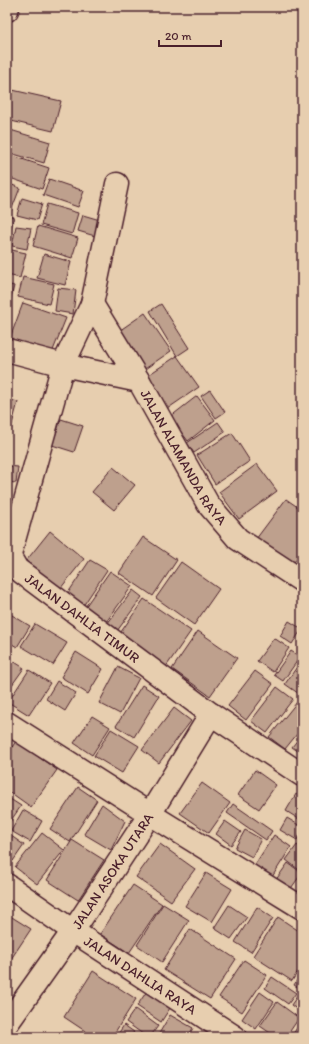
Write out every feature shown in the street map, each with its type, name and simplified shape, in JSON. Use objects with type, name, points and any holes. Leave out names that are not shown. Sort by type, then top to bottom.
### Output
[{"type":"street","name":"JALAN DAHLIA TIMUR","points":[[117,184],[92,304],[63,365],[10,557],[17,569],[211,714],[302,775]]},
{"type":"street","points":[[92,304],[139,381]]},
{"type":"street","name":"JALAN ALAMANDA RAYA","points":[[7,350],[63,365],[139,381],[208,504],[238,539],[302,581]]},
{"type":"street","name":"JALAN ASOKA UTARA","points":[[7,1024],[72,931],[150,814],[211,714]]},
{"type":"street","points":[[7,723],[302,908]]},
{"type":"street","name":"JALAN DAHLIA RAYA","points":[[7,885],[72,931],[235,1037]]},
{"type":"building","points":[[8,89],[61,101],[53,131],[7,120]]},
{"type":"building","points":[[7,129],[50,142],[44,163],[7,152]]},
{"type":"building","points":[[7,154],[49,168],[42,189],[7,177]]},
{"type":"building","points":[[49,179],[84,191],[78,207],[43,195]]},
{"type":"building","points":[[7,183],[20,188],[11,211],[7,209]]},
{"type":"building","points":[[22,198],[42,204],[37,220],[17,215]]},
{"type":"building","points":[[47,204],[78,213],[72,234],[41,225]]},
{"type":"building","points":[[7,215],[14,217],[7,242]]},
{"type":"building","points":[[83,215],[100,220],[95,236],[78,231]]},
{"type":"building","points":[[16,226],[31,228],[27,249],[12,246]]},
{"type":"building","points":[[38,226],[78,238],[72,258],[33,246]]},
{"type":"building","points":[[7,249],[26,253],[20,278],[7,275]]},
{"type":"building","points":[[44,254],[71,262],[65,285],[37,278]]},
{"type":"building","points":[[23,277],[54,284],[49,304],[18,297]]},
{"type":"building","points":[[7,284],[14,286],[8,309],[7,309]]},
{"type":"building","points":[[58,288],[76,290],[73,314],[55,311]]},
{"type":"building","points":[[23,303],[66,318],[52,353],[10,338]]},
{"type":"building","points":[[161,304],[189,348],[177,356],[150,311]]},
{"type":"building","points":[[145,313],[171,351],[142,371],[116,333]]},
{"type":"building","points":[[177,356],[199,387],[167,409],[145,377]]},
{"type":"building","points":[[210,390],[225,412],[216,418],[201,396]]},
{"type":"building","points":[[197,396],[215,420],[188,441],[170,417]]},
{"type":"building","points":[[7,399],[18,402],[7,443]]},
{"type":"building","points":[[61,419],[83,426],[74,452],[52,445]]},
{"type":"building","points":[[218,422],[225,432],[194,453],[187,443]]},
{"type":"building","points":[[232,433],[250,461],[215,484],[197,455]]},
{"type":"building","points":[[257,464],[277,491],[239,519],[219,492]]},
{"type":"building","points":[[7,466],[18,467],[16,483],[7,482]]},
{"type":"building","points":[[113,467],[135,485],[114,510],[92,492]]},
{"type":"building","points":[[286,499],[302,510],[302,551],[292,565],[256,539]]},
{"type":"building","points":[[50,531],[84,559],[56,594],[22,566]]},
{"type":"building","points":[[143,537],[177,560],[153,596],[119,573]]},
{"type":"building","points":[[90,560],[107,570],[81,609],[64,599]]},
{"type":"building","points":[[181,562],[219,589],[194,625],[156,598]]},
{"type":"building","points":[[110,571],[132,586],[104,625],[83,610]]},
{"type":"building","points":[[133,590],[142,597],[117,631],[107,624]]},
{"type":"building","points":[[144,599],[191,631],[163,671],[116,639]]},
{"type":"building","points":[[7,612],[30,626],[17,647],[7,641]]},
{"type":"building","points":[[289,621],[302,629],[292,644],[280,636]]},
{"type":"building","points":[[35,624],[67,643],[53,665],[21,646]]},
{"type":"building","points":[[198,631],[237,658],[210,696],[172,669]]},
{"type":"building","points":[[274,638],[289,648],[273,672],[257,661]]},
{"type":"building","points":[[291,651],[300,657],[283,681],[274,675]]},
{"type":"building","points":[[76,652],[103,669],[88,694],[61,677]]},
{"type":"building","points":[[10,659],[24,668],[7,692],[7,663]]},
{"type":"building","points":[[301,661],[302,662],[302,696],[285,684]]},
{"type":"building","points":[[118,667],[139,678],[120,714],[99,703]]},
{"type":"building","points":[[29,670],[50,683],[29,715],[8,702]]},
{"type":"building","points":[[255,671],[273,684],[246,720],[228,706]]},
{"type":"building","points":[[57,681],[76,693],[65,711],[46,699]]},
{"type":"building","points":[[142,685],[159,696],[134,737],[116,726]]},
{"type":"building","points":[[277,687],[293,699],[267,733],[251,721]]},
{"type":"building","points":[[297,702],[302,706],[302,728],[285,749],[269,737]]},
{"type":"building","points":[[174,708],[191,721],[159,763],[142,750]]},
{"type":"building","points":[[92,716],[110,727],[92,755],[74,743]]},
{"type":"building","points":[[111,729],[139,746],[122,773],[94,756]]},
{"type":"building","points":[[302,734],[302,754],[292,747]]},
{"type":"building","points":[[16,741],[57,770],[31,807],[7,790],[7,755]]},
{"type":"building","points":[[255,770],[276,785],[259,809],[238,795]]},
{"type":"building","points":[[202,783],[230,803],[209,833],[180,813]]},
{"type":"building","points":[[78,787],[97,800],[70,842],[50,829]]},
{"type":"building","points":[[296,794],[302,798],[302,821],[286,811]]},
{"type":"building","points":[[7,797],[21,806],[7,826]]},
{"type":"building","points":[[102,804],[125,821],[111,850],[84,834]]},
{"type":"building","points":[[233,804],[272,831],[266,840],[227,813]]},
{"type":"building","points":[[23,810],[42,821],[30,842],[11,831]]},
{"type":"building","points":[[287,818],[302,827],[302,831],[297,840],[280,830]]},
{"type":"building","points":[[225,821],[241,832],[231,845],[216,834]]},
{"type":"building","points":[[245,830],[261,839],[252,857],[235,848]]},
{"type":"building","points":[[7,833],[24,845],[13,861],[7,857]]},
{"type":"building","points":[[42,833],[64,850],[37,884],[15,867]]},
{"type":"building","points":[[274,835],[291,847],[272,877],[254,866]]},
{"type":"building","points":[[72,840],[104,860],[78,900],[47,880]]},
{"type":"building","points":[[160,844],[195,869],[171,901],[136,877]]},
{"type":"building","points":[[297,845],[302,849],[302,872],[286,860]]},
{"type":"building","points":[[288,863],[302,873],[289,891],[275,881]]},
{"type":"building","points":[[206,873],[232,889],[212,922],[185,906]]},
{"type":"building","points":[[133,885],[162,904],[129,953],[100,934]]},
{"type":"building","points":[[163,904],[189,920],[162,962],[137,945]]},
{"type":"building","points":[[229,905],[247,917],[231,939],[214,928]]},
{"type":"building","points":[[257,907],[273,918],[251,952],[235,942]]},
{"type":"building","points":[[7,914],[31,929],[7,965]]},
{"type":"building","points":[[278,917],[302,933],[302,965],[292,981],[253,956]]},
{"type":"building","points":[[190,929],[236,959],[210,999],[164,970]]},
{"type":"building","points":[[244,960],[267,975],[242,1012],[219,997]]},
{"type":"building","points":[[93,971],[136,999],[112,1037],[94,1037],[64,1017]]},
{"type":"building","points":[[302,972],[302,990],[294,985]]},
{"type":"building","points":[[272,977],[296,993],[288,1004],[265,988]]},
{"type":"building","points":[[147,991],[170,1008],[161,1022],[137,1006]]},
{"type":"building","points":[[260,992],[274,1002],[256,1029],[242,1019]]},
{"type":"building","points":[[298,995],[302,998],[302,1013],[291,1005]]},
{"type":"building","points":[[277,1002],[299,1018],[286,1037],[276,1037],[260,1026]]},
{"type":"building","points":[[135,1009],[158,1026],[150,1037],[147,1037],[126,1022]]},
{"type":"building","points":[[170,1015],[193,1028],[188,1037],[157,1037]]},
{"type":"building","points":[[302,1020],[302,1037],[291,1037]]},
{"type":"building","points":[[124,1025],[134,1032],[130,1037],[116,1037]]}]
